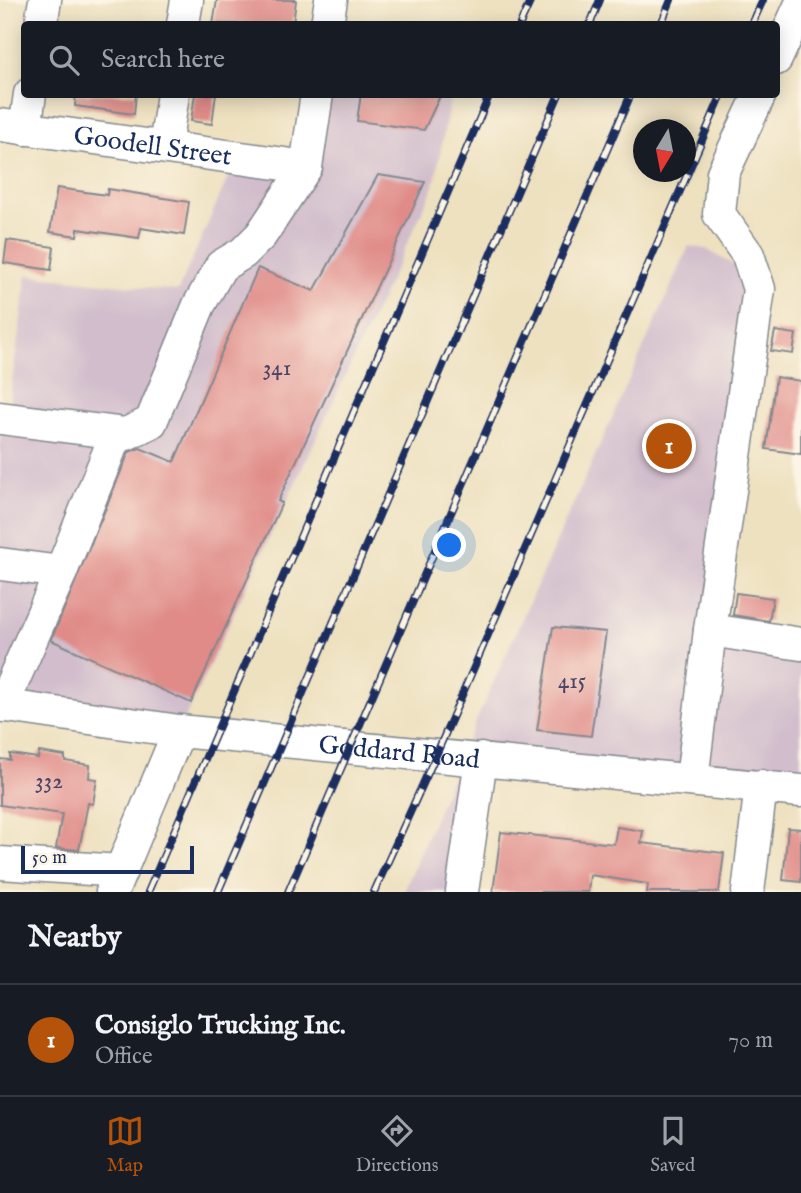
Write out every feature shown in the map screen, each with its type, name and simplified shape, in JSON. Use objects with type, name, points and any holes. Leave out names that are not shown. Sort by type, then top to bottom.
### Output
[{"type":"street","points":[[42,21],[45,0]]},
{"type":"street","points":[[184,21],[187,0]]},
{"type":"street","points":[[328,21],[331,0]]},
{"type":"street","points":[[780,50],[801,4]]},
{"type":"street","points":[[12,127],[28,98]]},
{"type":"street","points":[[165,148],[172,98]]},
{"type":"street","points":[[0,418],[121,434],[151,422],[199,305],[220,266],[243,253],[261,235],[306,167],[316,98]]},
{"type":"street","points":[[692,780],[710,631],[759,289],[748,255],[719,214],[723,173],[758,98]]},
{"type":"street","name":"Goodell Street","points":[[12,127],[306,167]]},
{"type":"street","points":[[1,706],[121,434]]},
{"type":"street","points":[[0,564],[61,572]]},
{"type":"street","points":[[710,631],[801,644]]},
{"type":"street","name":"Goddard Road","points":[[1,706],[179,731],[801,791]]},
{"type":"street","points":[[0,863],[116,882],[179,731]]},
{"type":"street","points":[[462,892],[481,759]]},
{"type":"street","points":[[748,892],[761,786]]},
{"type":"shaded area","points":[[317,98],[450,98],[434,186],[179,731],[0,705],[0,418],[7,418],[27,275],[178,291],[237,157],[306,167]]},
{"type":"shaded area","points":[[689,246],[706,249],[741,269],[759,289],[710,630],[801,644],[801,791],[482,759],[462,892],[404,892],[460,757]]},
{"type":"building","points":[[217,0],[296,0],[293,21],[214,21]]},
{"type":"building","points":[[76,98],[136,98],[134,114],[75,106]]},
{"type":"building","points":[[194,98],[215,98],[212,124],[191,121]]},
{"type":"building","points":[[360,98],[439,98],[424,130],[357,121]]},
{"type":"building","points":[[378,175],[425,182],[278,501],[282,503],[191,703],[51,640],[129,452],[140,448],[174,462],[258,268],[314,291]]},
{"type":"building","points":[[57,188],[107,195],[108,189],[189,202],[184,235],[141,228],[139,238],[78,229],[77,236],[50,232]]},
{"type":"building","points":[[7,240],[54,247],[51,270],[4,263]]},
{"type":"building","points":[[775,331],[796,334],[793,354],[771,351]]},
{"type":"building","points":[[776,377],[801,381],[801,454],[766,449]]},
{"type":"building","points":[[736,593],[773,598],[769,621],[733,615]]},
{"type":"building","points":[[553,627],[606,632],[591,736],[537,730]]},
{"type":"building","points":[[39,752],[65,756],[65,761],[90,765],[89,778],[97,779],[93,804],[88,803],[79,850],[56,848],[62,814],[0,805],[0,759],[10,760],[10,754],[38,758]]},
{"type":"building","points":[[617,827],[643,831],[641,843],[724,853],[719,892],[647,892],[648,884],[590,875],[588,892],[493,892],[501,832],[614,844]]},
{"type":"building","points":[[788,828],[801,829],[801,882],[783,880]]},
{"type":"railway","points":[[521,21],[531,0]]},
{"type":"railway","points":[[591,21],[600,0]]},
{"type":"railway","points":[[662,21],[671,0]]},
{"type":"railway","points":[[753,21],[763,0]]},
{"type":"railway","points":[[148,892],[488,98]]},
{"type":"railway","points":[[218,892],[557,98]]},
{"type":"railway","points":[[288,892],[629,98]]},
{"type":"railway","points":[[374,892],[720,98]]},
{"type":"place","name":"Consiglo Trucking Inc.","points":[[669,446]]}]
